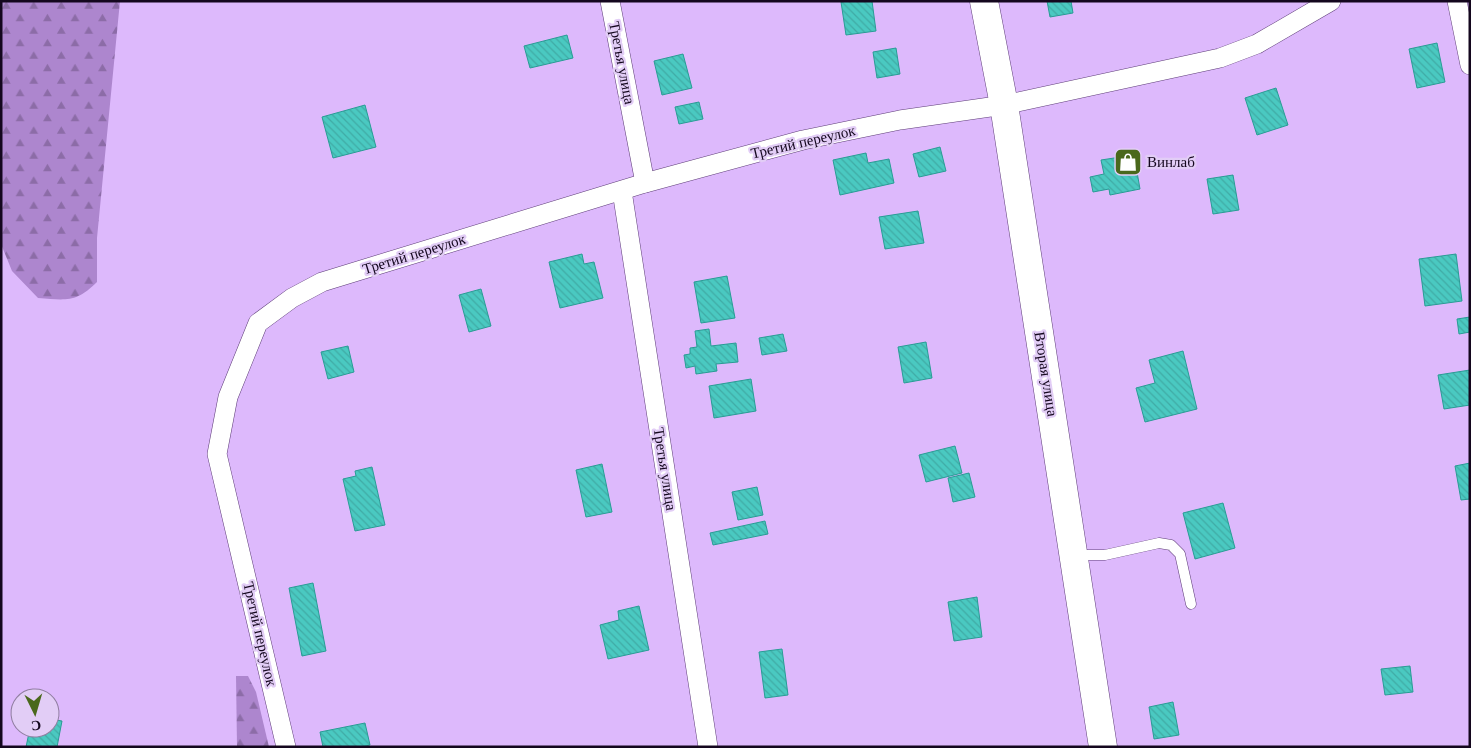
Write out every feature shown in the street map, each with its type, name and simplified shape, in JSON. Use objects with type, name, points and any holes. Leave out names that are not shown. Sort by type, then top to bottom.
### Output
[{"type":"main road","name":"Вторая улица","points":[[984,1],[1004,105],[1103,747]]},
{"type":"street","name":"Третья улица","points":[[610,1],[645,183]]},
{"type":"street","name":"Третий переулок","points":[[286,747],[217,454],[228,397],[258,323],[292,298],[322,282],[645,183],[803,140],[900,120],[1004,105],[1220,58],[1257,44],[1331,1]]},
{"type":"street","points":[[1457,1],[1470,65]]},
{"type":"street","name":"Третья улица","points":[[622,191],[708,747]]},
{"type":"lane","points":[[1074,555],[1105,555],[1160,543],[1171,545],[1180,554],[1191,604]]},
{"type":"green space","points":[[1,1],[120,1],[97,238],[97,282],[83,294],[70,299],[38,298],[12,271],[1,244]]},
{"type":"green space","points":[[236,676],[248,676],[256,692],[269,747],[237,747]]},
{"type":"building","points":[[872,1],[876,31],[846,35],[841,2]]},
{"type":"building","points":[[1047,1],[1071,1],[1073,13],[1050,17]]},
{"type":"building","points":[[567,35],[573,58],[530,68],[524,46]]},
{"type":"building","points":[[1437,43],[1445,82],[1417,88],[1409,49]]},
{"type":"building","points":[[896,48],[900,74],[877,78],[873,52]]},
{"type":"building","points":[[683,54],[692,88],[662,95],[654,61]]},
{"type":"building","points":[[1276,88],[1288,125],[1257,135],[1245,98]]},
{"type":"building","points":[[699,102],[703,119],[679,124],[675,107]]},
{"type":"building","points":[[365,105],[376,147],[333,158],[322,117]]},
{"type":"building","points":[[940,147],[946,171],[919,177],[913,154]]},
{"type":"building","points":[[866,153],[868,163],[889,159],[894,183],[840,195],[833,160]]},
{"type":"building","points":[[1134,155],[1140,189],[1110,195],[1109,189],[1093,192],[1090,177],[1104,174],[1101,160]]},
{"type":"building","points":[[1233,175],[1239,210],[1213,214],[1207,179]]},
{"type":"building","points":[[918,211],[924,243],[885,249],[879,217]]},
{"type":"building","points":[[582,254],[584,264],[594,262],[603,298],[560,308],[549,262]]},
{"type":"building","points":[[1456,254],[1462,301],[1425,306],[1419,259]]},
{"type":"building","points":[[727,276],[735,318],[701,323],[694,282]]},
{"type":"building","points":[[481,289],[491,326],[469,332],[459,295]]},
{"type":"building","points":[[1470,317],[1470,332],[1459,334],[1457,319]]},
{"type":"building","points":[[709,329],[711,346],[736,343],[738,362],[716,364],[717,371],[696,374],[695,366],[686,368],[684,355],[690,354],[690,348],[697,347],[695,331]]},
{"type":"building","points":[[783,334],[787,351],[762,355],[759,338]]},
{"type":"building","points":[[926,342],[932,378],[904,383],[898,347]]},
{"type":"building","points":[[348,346],[354,372],[328,379],[321,352]]},
{"type":"building","points":[[1183,351],[1197,409],[1145,422],[1136,388],[1155,383],[1149,360]]},
{"type":"building","points":[[1470,370],[1470,405],[1444,409],[1438,375]]},
{"type":"building","points":[[751,379],[756,411],[714,418],[709,386]]},
{"type":"building","points":[[955,446],[962,473],[926,482],[919,455]]},
{"type":"building","points":[[1470,463],[1470,499],[1461,500],[1455,466]]},
{"type":"building","points":[[602,464],[612,512],[586,517],[576,470]]},
{"type":"building","points":[[372,467],[385,525],[355,531],[343,479],[356,476],[355,471]]},
{"type":"building","points":[[969,473],[975,497],[953,502],[948,478]]},
{"type":"building","points":[[757,487],[763,515],[738,520],[732,492]]},
{"type":"building","points":[[1223,503],[1235,548],[1195,559],[1183,513]]},
{"type":"building","points":[[765,521],[768,534],[713,545],[710,533]]},
{"type":"building","points":[[313,583],[326,651],[302,656],[289,588]]},
{"type":"building","points":[[977,597],[982,637],[954,641],[948,602]]},
{"type":"building","points":[[639,606],[649,650],[608,659],[600,625],[619,620],[618,611]]},
{"type":"building","points":[[782,649],[788,695],[765,698],[759,652]]},
{"type":"building","points":[[1410,666],[1413,692],[1385,695],[1381,669]]},
{"type":"building","points":[[1173,702],[1179,735],[1154,739],[1149,707]]},
{"type":"building","points":[[365,723],[370,745],[361,747],[323,747],[320,732]]},
{"type":"building","points":[[28,738],[59,738],[57,747],[26,747]]},
{"type":"place","name":"Винлаб","points":[[1128,162]]}]
